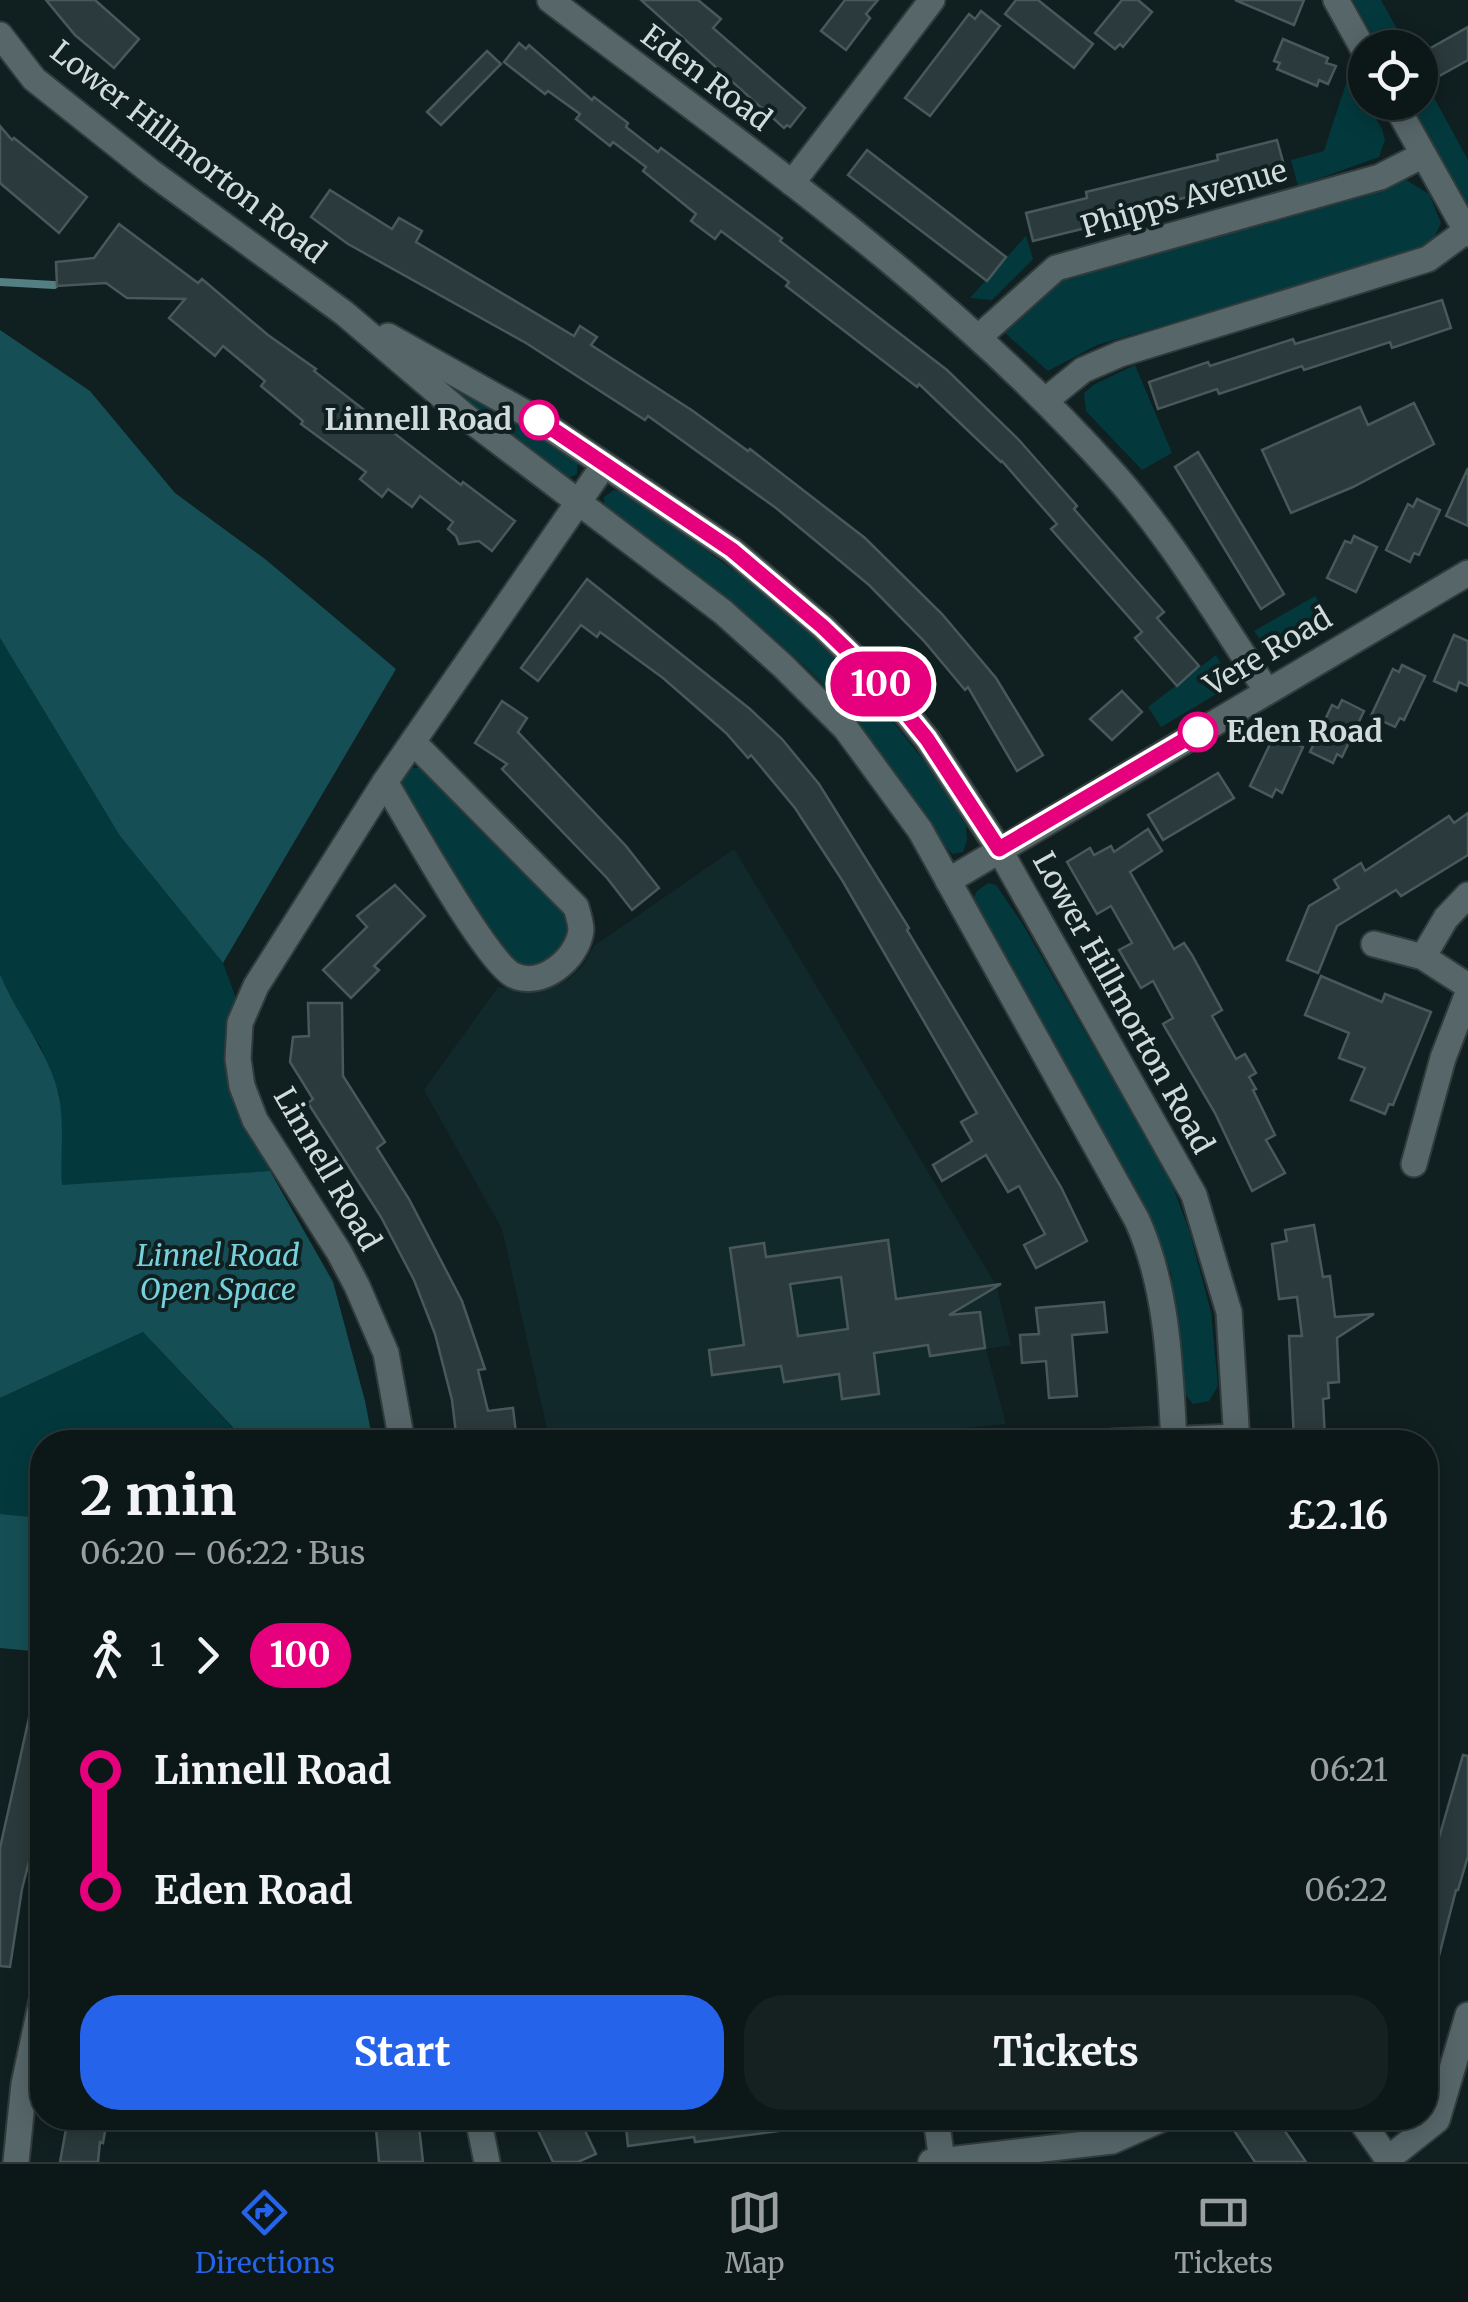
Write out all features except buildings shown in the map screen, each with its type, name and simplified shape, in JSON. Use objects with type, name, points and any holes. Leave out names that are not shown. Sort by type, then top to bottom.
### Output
[{"type":"street","points":[[792,183],[932,0]]},
{"type":"street","points":[[1336,0],[1353,30]]},
{"type":"street","name":"Eden Road","points":[[538,2],[792,183],[980,336],[1117,477],[1267,691]]},
{"type":"street","name":"Lower Hillmorton Road","points":[[0,35],[34,79],[151,172],[344,313],[465,416],[722,612],[846,730],[920,830],[1150,1249],[1164,1323],[1173,1430]]},
{"type":"street","points":[[1046,400],[1083,370],[1120,354],[1428,259],[1467,232],[1404,120]]},
{"type":"street","name":"Phipps Avenue","points":[[980,336],[1056,268],[1380,177],[1423,155]]},
{"type":"street","name":"Lower Hillmorton Road","points":[[344,313],[538,420],[732,550],[823,627],[884,686],[927,739],[999,849],[1194,1195],[1229,1312],[1236,1430]]},
{"type":"street","name":"Linnell Road","points":[[400,1430],[386,1353],[339,1252],[255,1120],[242,1086],[238,1059],[240,1023],[256,986],[385,782],[604,466]]},
{"type":"street","name":"Vere Road","points":[[948,881],[1468,573]]},
{"type":"street","points":[[385,782],[474,928],[501,964],[514,976],[526,977],[544,976],[566,962],[581,929],[576,907],[413,742]]},
{"type":"street","points":[[1423,957],[1446,918],[1468,895]]},
{"type":"street","points":[[1374,944],[1423,957],[1468,989],[1442,1058],[1414,1164]]},
{"type":"street","points":[[1438,2117],[1468,2015]]},
{"type":"street","points":[[16,2162],[30,2056]]},
{"type":"street","points":[[480,2130],[486,2162]]},
{"type":"street","points":[[938,2130],[942,2161]]},
{"type":"street","points":[[930,2162],[1079,2154],[1136,2130]]},
{"type":"street","points":[[1367,2130],[1389,2161],[1425,2130]]},
{"type":"shaded area","points":[[1353,0],[1381,0],[1398,30],[1370,30]]},
{"type":"shaded area","points":[[1348,77],[1348,120],[1377,120],[1385,140],[1379,157],[1298,186],[1291,160],[1324,151]]},
{"type":"shaded area","points":[[1438,105],[1468,160],[1468,204],[1419,120],[1438,120]]},
{"type":"shaded area","points":[[1406,180],[1429,194],[1441,223],[1429,248],[1097,345],[1048,371],[1005,333],[1058,278],[1366,196]]},
{"type":"shaded area","points":[[1026,236],[1033,259],[992,300],[970,298]]},
{"type":"shaded area","points":[[1135,365],[1172,453],[1142,470],[1086,411],[1084,393]]},
{"type":"shaded area","points":[[424,370],[494,406],[578,459],[577,474],[567,479]]},
{"type":"shaded area","points":[[614,490],[630,495],[777,602],[855,674],[936,776],[966,826],[963,852],[952,854],[849,713],[807,668],[722,597],[604,510],[604,497]]},
{"type":"shaded area","points":[[1315,596],[1335,624],[1279,658],[1254,631]]},
{"type":"shaded area","points":[[0,638],[120,836],[223,963],[237,1001],[224,1048],[232,1100],[270,1171],[62,1186],[59,1094],[41,1047],[13,1007],[0,974]]},
{"type":"shaded area","points":[[1216,655],[1229,678],[1225,689],[1161,727],[1148,707]]},
{"type":"shaded area","points":[[412,768],[423,768],[568,912],[567,942],[559,955],[533,970],[517,965],[466,899],[399,792],[402,778]]},
{"type":"shaded area","points":[[734,849],[996,1285],[1011,1345],[986,1349],[1006,1424],[941,1430],[547,1430],[502,1229],[424,1090],[498,987],[526,992],[547,989],[569,979],[594,946]]},
{"type":"shaded area","points":[[988,883],[996,885],[1022,923],[1170,1179],[1189,1230],[1211,1312],[1218,1386],[1209,1401],[1193,1404],[1184,1393],[1171,1273],[1154,1229],[971,902]]},
{"type":"shaded area","points":[[143,1332],[234,1430],[30,1430],[30,1517],[0,1514],[0,1398]]},
{"type":"green space","points":[[0,330],[90,391],[175,493],[265,559],[396,669],[223,963],[120,836],[0,638]]},
{"type":"green space","name":"Linnel Road Open Space","points":[[0,974],[47,1061],[58,1092],[62,1185],[270,1171],[333,1282],[371,1430],[235,1430],[143,1332],[0,1398]]},
{"type":"green space","points":[[0,1514],[30,1517],[30,1651],[0,1648]]},
{"type":"waterway","points":[[0,282],[54,285]]},
{"type":"bus line","name":"100","points":[[539,420],[732,550],[823,627],[884,686],[927,739],[999,849],[1198,732]]},
{"type":"place","name":"Linnell Road","points":[[539,420]]},
{"type":"place","name":"Eden Road","points":[[1198,732]]}]
